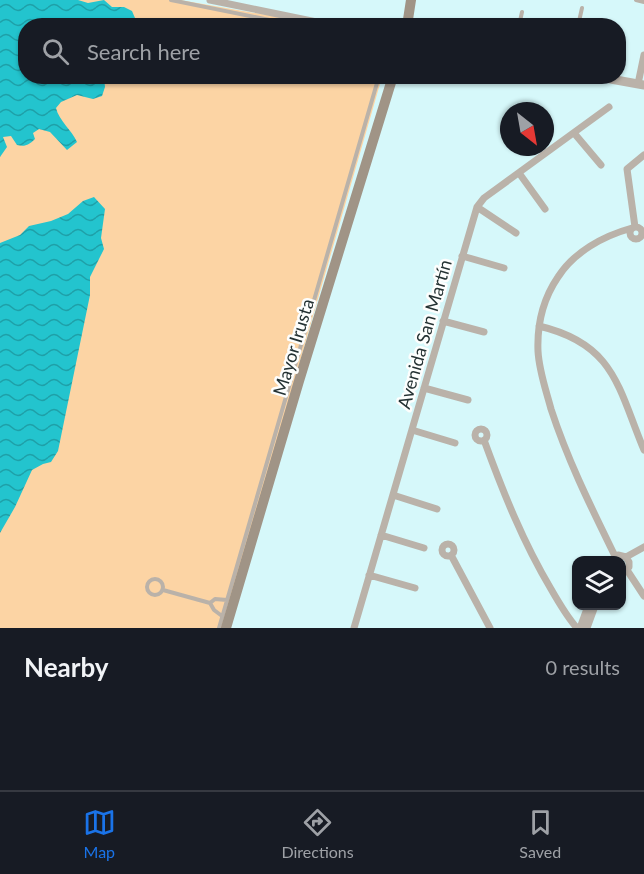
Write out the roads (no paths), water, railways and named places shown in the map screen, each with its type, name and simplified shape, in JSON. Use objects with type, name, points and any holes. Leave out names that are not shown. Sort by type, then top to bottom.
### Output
[{"type":"main road","points":[[408,18],[411,0]]},
{"type":"main road","name":"Mayor Irusta","points":[[226,628],[391,84]]},
{"type":"street","points":[[210,0],[297,18]]},
{"type":"street","points":[[626,82],[641,85],[644,55]]},
{"type":"street","points":[[516,233],[477,207],[484,198],[609,107]]},
{"type":"street","points":[[574,133],[601,165]]},
{"type":"street","points":[[637,228],[627,169],[644,155]]},
{"type":"street","points":[[519,173],[545,208]]},
{"type":"street","name":"Avenida San Martín","points":[[354,628],[477,207]]},
{"type":"street","points":[[612,556],[558,430],[541,374],[538,353],[539,326],[551,287],[564,267],[584,250],[609,237],[637,228]]},
{"type":"street","points":[[637,228],[630,233],[639,237]]},
{"type":"street","points":[[609,237],[639,237]]},
{"type":"street","points":[[462,256],[504,268]]},
{"type":"street","points":[[443,321],[484,332]]},
{"type":"street","points":[[539,326],[573,338],[601,358],[615,377],[644,450]]},
{"type":"street","points":[[424,388],[468,400]]},
{"type":"street","points":[[412,430],[455,442]]},
{"type":"street","points":[[484,440],[509,504],[539,568],[570,620],[579,628],[586,610]]},
{"type":"street","points":[[393,495],[436,509]]},
{"type":"street","points":[[381,535],[424,548]]},
{"type":"street","points":[[626,567],[629,562],[626,557],[644,547]]},
{"type":"street","points":[[451,555],[490,628]]},
{"type":"street","points":[[626,574],[644,596]]},
{"type":"street","points":[[369,576],[415,588]]},
{"type":"street","points":[[587,628],[594,610]]},
{"type":"lane","points":[[171,0],[260,18]]},
{"type":"lane","points":[[636,0],[644,2]]},
{"type":"lane","points":[[580,18],[582,8]]},
{"type":"lane","points":[[521,18],[522,12]]},
{"type":"lane","points":[[219,628],[377,84]]},
{"type":"lane","points":[[153,579],[158,579],[163,585],[163,590],[160,594],[152,594],[147,585],[153,579]]},
{"type":"lane","points":[[163,590],[210,603],[214,610],[222,616]]},
{"type":"lane","points":[[210,603],[215,599],[227,600]]},
{"type":"water","points":[[0,0],[78,0],[88,3],[104,0],[112,7],[124,7],[132,11],[135,18],[18,18],[18,84],[105,84],[105,87],[102,96],[93,99],[77,95],[61,102],[56,108],[77,142],[67,150],[50,132],[39,129],[33,133],[35,139],[25,146],[17,145],[11,136],[3,137],[7,147],[0,157]]},
{"type":"water","points":[[94,197],[105,209],[101,238],[104,249],[90,277],[90,295],[58,451],[51,462],[32,470],[0,533],[0,243],[20,235],[29,226],[68,214],[83,201]]}]
